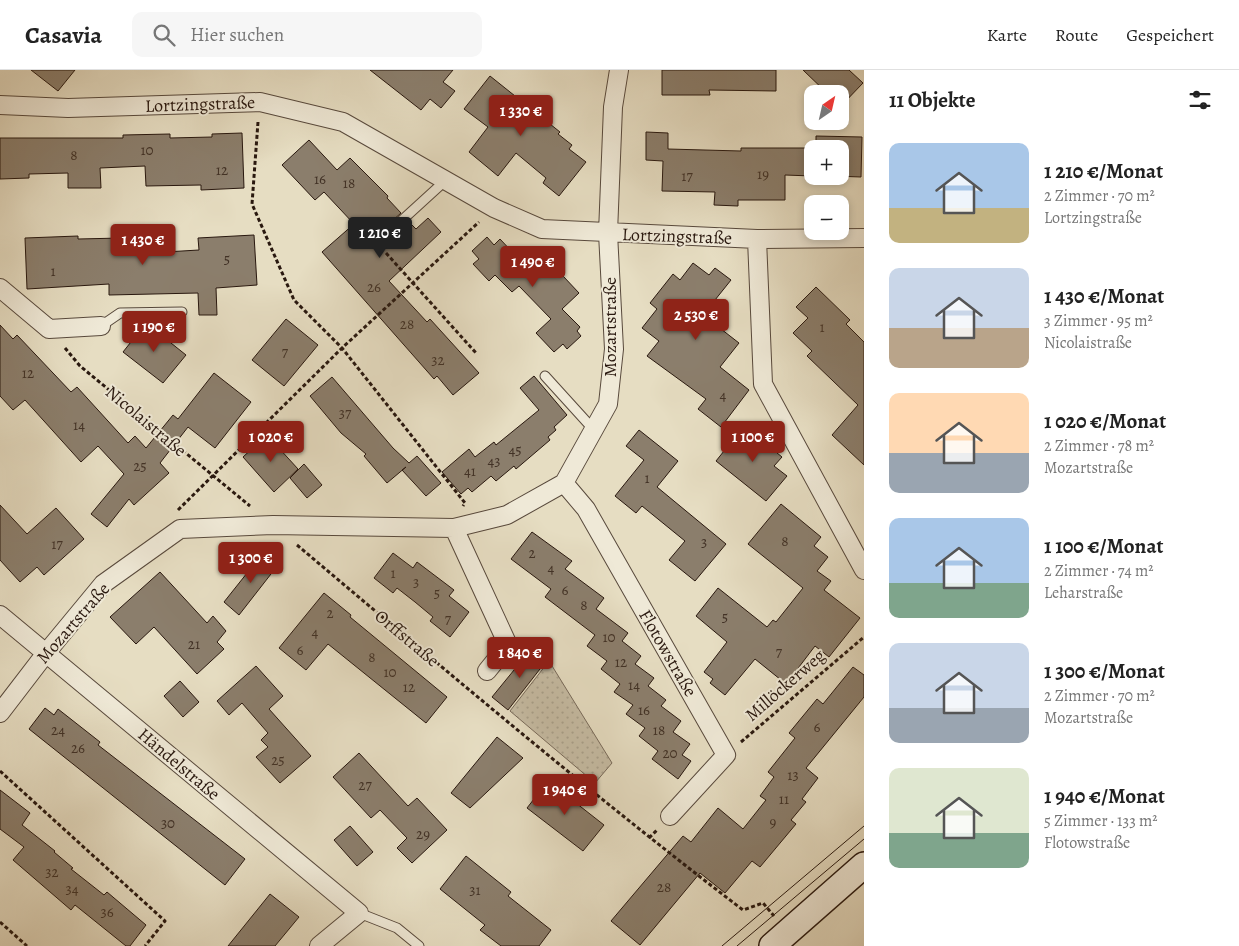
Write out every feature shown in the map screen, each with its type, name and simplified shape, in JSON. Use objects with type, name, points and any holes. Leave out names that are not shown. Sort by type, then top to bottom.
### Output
[{"type":"main road","points":[[779,939],[864,865]]},
{"type":"street","name":"Mozartstraße","points":[[0,713],[46,653],[104,584],[180,529],[273,525],[454,528],[507,515],[564,483],[608,404],[614,349],[608,233],[612,107],[619,70]]},
{"type":"street","name":"Lortzingstraße","points":[[0,105],[68,108],[260,102],[343,122],[494,208],[542,229],[757,239],[864,238]]},
{"type":"street","points":[[757,239],[763,384],[864,570]]},
{"type":"street","points":[[0,288],[49,329],[101,326]]},
{"type":"street","name":"Flotowstraße","points":[[564,483],[586,509],[726,755]]},
{"type":"street","points":[[454,528],[508,646],[487,671]]},
{"type":"street","name":"Händelstraße","points":[[0,615],[359,913]]},
{"type":"street","points":[[670,816],[726,755]]},
{"type":"street","points":[[319,946],[359,913]]},
{"type":"lane","points":[[377,243],[446,180]]},
{"type":"lane","points":[[101,326],[120,313],[182,312]]},
{"type":"lane","points":[[545,376],[594,430]]},
{"type":"lane","points":[[359,913],[397,928],[419,946]]},
{"type":"path","points":[[260,102],[252,204],[294,300],[342,348],[465,503],[454,528]]},
{"type":"path","points":[[273,525],[212,477],[342,348],[494,208]]},
{"type":"path","points":[[377,243],[476,353]]},
{"type":"path","name":"Nicolaistraße","points":[[80,366],[212,477]]},
{"type":"path","name":"Orffstraße","points":[[273,525],[470,692],[649,838],[743,910],[763,903],[779,939]]},
{"type":"path","name":"Millöckerweg","points":[[726,755],[864,637]]},
{"type":"path","points":[[0,770],[165,921],[145,946]]},
{"type":"path","points":[[0,922],[27,946]]},
{"type":"shaded area","points":[[549,661],[612,763],[595,783],[510,711]]},
{"type":"building","points":[[31,70],[75,70],[58,91]]},
{"type":"building","points":[[370,70],[453,70],[443,82],[455,91],[441,108],[430,99],[421,110]]},
{"type":"building","points":[[662,70],[776,70],[776,91],[709,90],[710,95],[662,95]]},
{"type":"building","points":[[803,70],[849,70],[863,83],[849,98],[849,85],[819,85]]},
{"type":"building","points":[[490,76],[560,132],[558,134],[572,145],[569,149],[586,162],[559,196],[543,183],[546,178],[516,153],[498,176],[469,152],[488,127],[464,109]]},
{"type":"building","points":[[646,132],[668,133],[668,149],[741,151],[741,148],[804,148],[804,176],[785,175],[785,200],[738,200],[738,206],[714,205],[715,192],[662,191],[663,161],[646,160]]},
{"type":"building","points":[[242,133],[244,188],[201,190],[201,185],[146,186],[145,166],[100,168],[101,188],[68,188],[68,173],[29,174],[29,178],[0,179],[0,138],[123,138],[123,135],[170,134],[170,138],[212,137],[212,134]]},
{"type":"building","points":[[816,136],[862,137],[861,177],[849,177],[849,140],[816,140]]},
{"type":"building","points":[[309,140],[337,170],[350,158],[388,196],[387,198],[401,213],[372,239],[371,244],[373,248],[381,248],[409,222],[416,229],[428,218],[441,232],[389,281],[427,322],[430,319],[479,373],[453,395],[437,376],[434,379],[322,252],[354,224],[324,192],[315,200],[282,165]]},
{"type":"building","points":[[254,235],[257,285],[216,288],[217,315],[199,315],[198,293],[109,295],[109,284],[27,289],[25,238],[78,236],[78,239],[165,237],[165,252],[199,250],[198,238]]},
{"type":"building","points":[[487,237],[494,245],[500,239],[515,255],[523,249],[539,267],[547,259],[579,293],[562,309],[580,327],[577,331],[581,336],[567,349],[563,344],[554,352],[536,333],[551,319],[519,286],[512,292],[495,275],[489,281],[473,264],[479,259],[472,251]]},
{"type":"building","points":[[693,263],[709,275],[715,268],[731,280],[703,315],[739,343],[720,367],[749,390],[721,427],[698,409],[706,399],[647,356],[659,341],[642,328],[657,309],[650,303],[673,274],[680,280]]},
{"type":"building","points":[[816,287],[850,320],[846,324],[864,342],[864,465],[832,435],[858,405],[807,356],[812,351],[793,333],[808,318],[796,307]]},
{"type":"building","points":[[286,319],[318,345],[284,386],[252,360]]},
{"type":"building","points":[[146,323],[186,355],[163,383],[123,352]]},
{"type":"building","points":[[0,325],[13,339],[17,335],[71,392],[77,387],[128,443],[135,436],[146,448],[173,415],[178,419],[214,373],[251,402],[215,448],[188,427],[160,463],[169,473],[134,505],[129,499],[107,527],[91,514],[124,474],[98,446],[81,462],[25,400],[13,410],[0,396]]},
{"type":"building","points":[[534,376],[567,415],[554,427],[556,430],[548,437],[550,440],[516,469],[514,466],[496,481],[491,476],[472,492],[468,488],[461,494],[442,472],[469,449],[475,457],[494,442],[496,445],[539,410],[520,388]]},
{"type":"building","points":[[332,377],[393,448],[409,463],[417,456],[441,483],[426,496],[402,470],[387,483],[364,456],[366,454],[341,433],[310,396]]},
{"type":"building","points":[[744,426],[782,457],[774,466],[787,476],[766,501],[716,461]]},
{"type":"building","points":[[639,430],[678,461],[657,487],[726,544],[695,581],[669,560],[685,541],[642,506],[636,513],[615,496],[644,460],[626,446]]},
{"type":"building","points":[[267,435],[298,469],[274,492],[243,457]]},
{"type":"building","points":[[304,464],[322,485],[307,498],[290,478]]},
{"type":"building","points":[[781,504],[821,537],[814,546],[828,557],[817,571],[831,581],[824,590],[860,618],[829,657],[815,646],[786,684],[755,659],[725,695],[710,683],[713,679],[704,672],[727,642],[696,616],[718,588],[767,627],[773,620],[776,622],[803,588],[748,544]]},
{"type":"building","points":[[0,505],[27,534],[56,508],[84,539],[44,575],[37,567],[20,582],[0,560]]},
{"type":"building","points":[[532,532],[572,561],[565,569],[604,598],[596,609],[628,633],[622,641],[641,656],[635,664],[654,678],[648,686],[666,700],[661,706],[681,721],[673,732],[690,744],[682,755],[691,761],[678,779],[652,759],[658,751],[639,736],[645,728],[626,714],[633,705],[614,692],[620,684],[601,669],[607,661],[587,646],[595,635],[545,597],[551,589],[511,559]]},
{"type":"building","points":[[263,553],[278,565],[239,615],[224,602]]},
{"type":"building","points":[[393,553],[413,568],[417,562],[454,590],[449,596],[469,612],[450,637],[430,621],[433,617],[397,588],[393,593],[374,578]]},
{"type":"building","points":[[160,572],[207,623],[213,616],[226,631],[217,642],[224,649],[197,674],[154,627],[136,644],[110,617]]},
{"type":"building","points":[[324,593],[351,615],[350,617],[447,697],[426,723],[328,644],[306,670],[279,648]]},
{"type":"building","points":[[532,648],[547,660],[508,710],[492,697]]},
{"type":"building","points":[[256,666],[283,696],[269,709],[311,756],[280,783],[256,757],[268,747],[261,740],[268,733],[242,703],[229,715],[217,701]]},
{"type":"building","points":[[853,667],[864,675],[864,697],[806,768],[818,778],[802,799],[806,802],[791,820],[796,824],[760,867],[752,861],[725,893],[700,873],[640,945],[611,921],[683,836],[691,842],[718,808],[743,829],[766,800],[760,796],[774,777],[768,772],[795,738],[789,733],[817,699],[823,704]]},
{"type":"building","points":[[180,681],[199,702],[183,717],[164,696]]},
{"type":"building","points":[[45,708],[54,715],[58,709],[100,742],[98,745],[245,859],[225,885],[29,729]]},
{"type":"building","points":[[497,737],[523,758],[470,808],[451,793]]},
{"type":"building","points":[[359,753],[408,806],[417,798],[447,830],[412,863],[397,848],[407,838],[380,810],[371,818],[333,777]]},
{"type":"building","points":[[548,781],[604,825],[583,851],[527,808]]},
{"type":"building","points":[[0,790],[30,813],[22,825],[55,851],[73,868],[71,869],[104,895],[107,892],[146,925],[130,946],[126,946],[75,905],[71,910],[13,860],[24,847],[0,829]]},
{"type":"building","points":[[350,826],[373,852],[357,866],[334,840]]},
{"type":"building","points":[[466,856],[511,892],[508,896],[551,930],[539,946],[501,946],[480,930],[485,925],[440,889]]},
{"type":"building","points":[[270,894],[299,917],[275,946],[228,946]]},
{"type":"tram line","points":[[722,946],[864,826]]},
{"type":"tram line","points":[[737,946],[864,839]]}]
